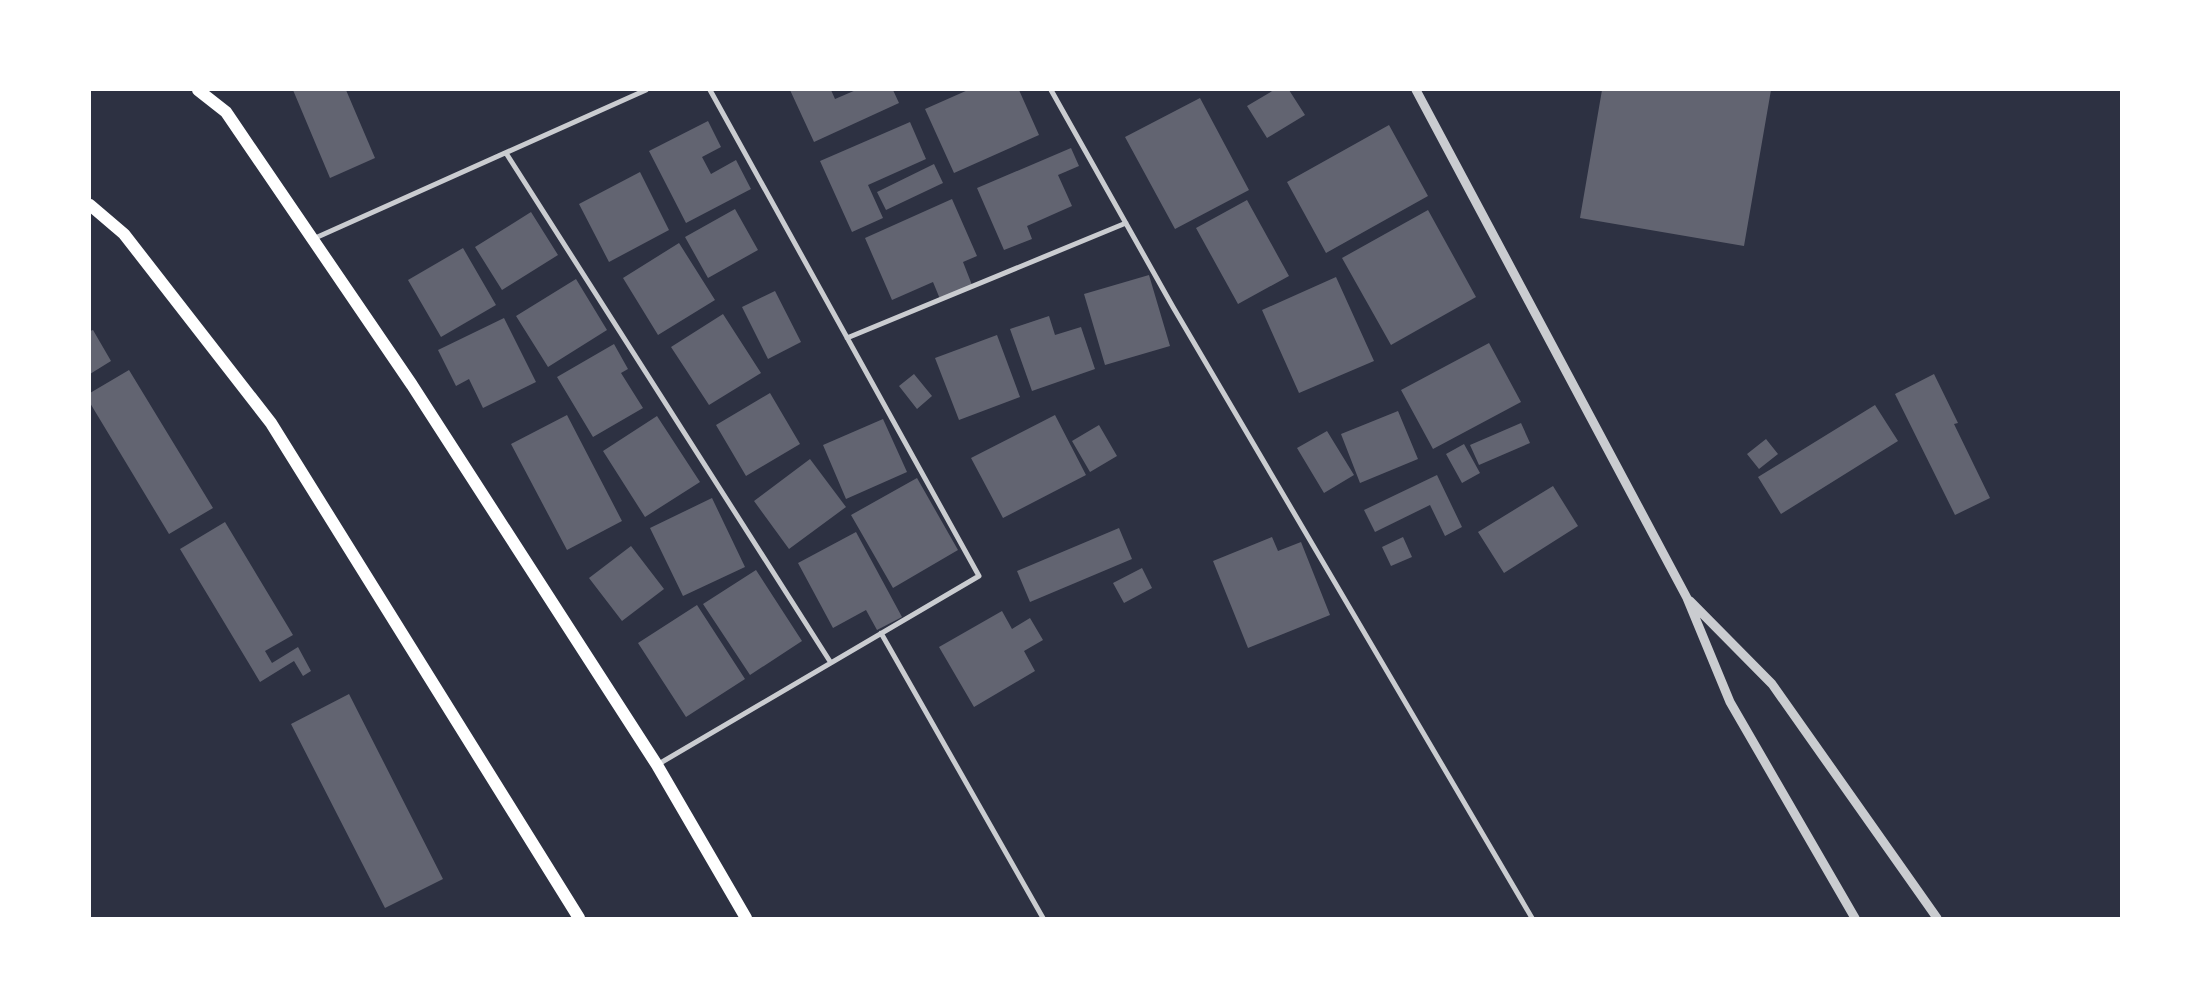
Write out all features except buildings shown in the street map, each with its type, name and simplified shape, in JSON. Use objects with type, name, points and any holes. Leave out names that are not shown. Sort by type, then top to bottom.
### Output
[{"type":"main road","points":[[198,90],[226,112],[412,385],[657,766],[746,918]]},
{"type":"main road","points":[[90,205],[124,234],[271,423],[579,918]]},
{"type":"street","points":[[312,239],[646,90]]},
{"type":"street","points":[[657,766],[979,576],[710,90]]},
{"type":"street","points":[[1051,90],[1178,315],[1532,918]]},
{"type":"street","points":[[1416,90],[1687,598],[1730,702],[1855,918]]},
{"type":"street","points":[[506,153],[831,663]]},
{"type":"street","points":[[847,338],[1126,223]]},
{"type":"street","points":[[1687,598],[1772,684],[1937,918]]},
{"type":"street","points":[[881,633],[1043,918]]}]
